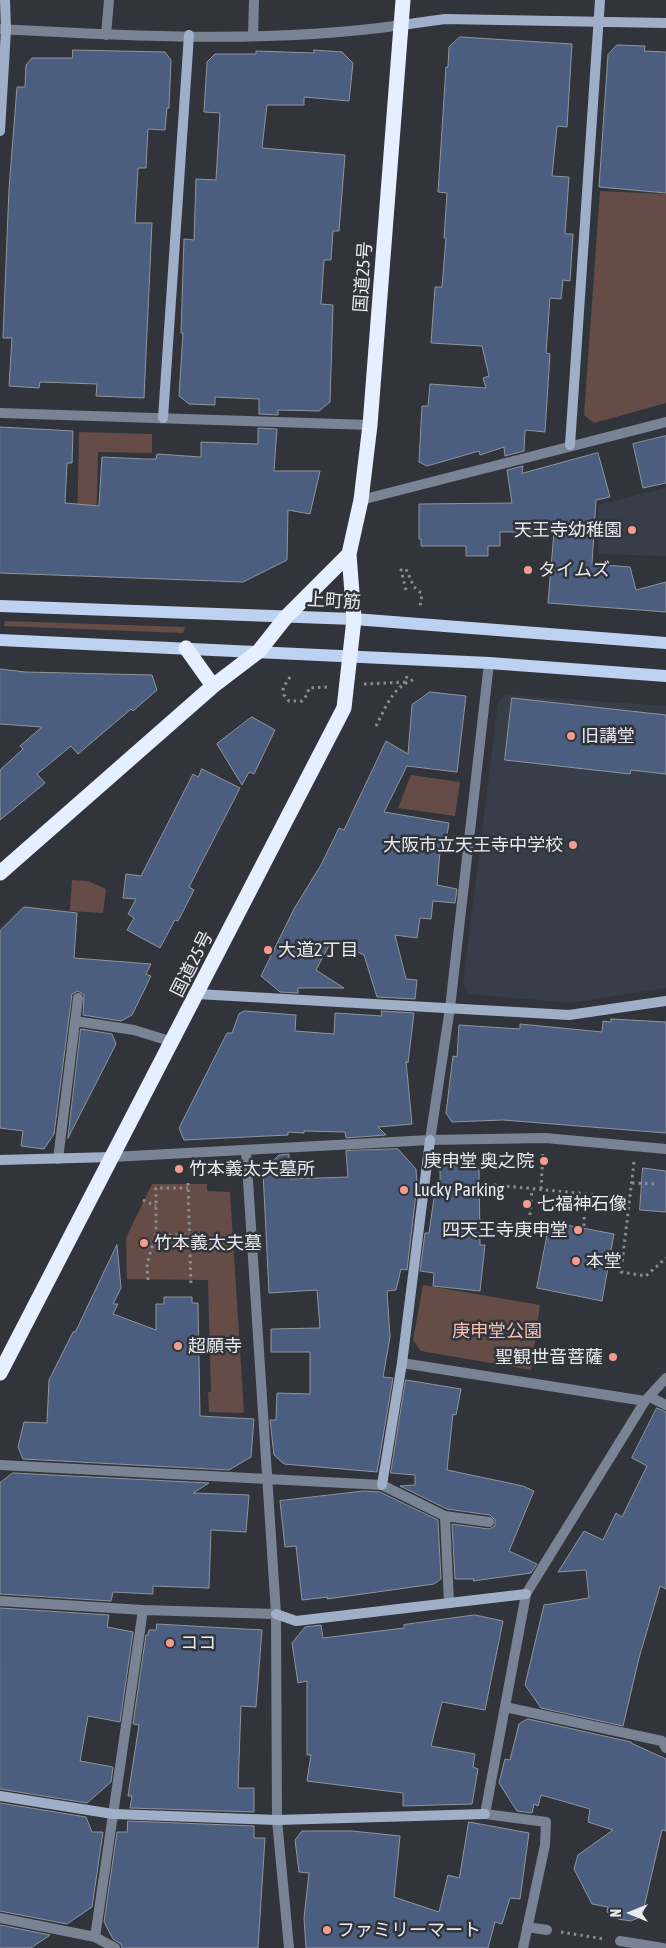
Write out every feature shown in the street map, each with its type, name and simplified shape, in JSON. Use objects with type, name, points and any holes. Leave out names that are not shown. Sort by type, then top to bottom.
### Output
[{"type":"highway","name":"国道25号","points":[[0,1373],[173,1042],[344,708],[354,619],[349,554],[361,500],[370,425],[403,0]]},
{"type":"highway","points":[[0,873],[213,686],[259,651],[286,617],[349,554]]},
{"type":"highway","points":[[186,648],[213,686]]},
{"type":"main road","name":"上町筋","points":[[0,606],[354,619],[666,642]]},
{"type":"main road","points":[[0,640],[489,663],[666,676]]},
{"type":"street","points":[[0,131],[5,0]]},
{"type":"street","points":[[106,35],[109,0]]},
{"type":"street","points":[[253,36],[254,0]]},
{"type":"street","points":[[570,445],[597,22],[600,0]]},
{"type":"street","points":[[3,29],[106,35],[253,36],[360,31],[445,19],[666,23]]},
{"type":"street","points":[[163,418],[189,35]]},
{"type":"street","points":[[0,413],[370,425]]},
{"type":"street","points":[[361,500],[570,445],[666,422]]},
{"type":"street","points":[[382,1485],[402,1363],[430,1140],[450,1008],[489,663]]},
{"type":"street","points":[[197,994],[569,1014],[666,1001]]},
{"type":"street","points":[[58,1158],[78,998]]},
{"type":"street","points":[[75,1021],[134,1030],[173,1042]]},
{"type":"street","points":[[0,1160],[112,1157],[430,1140],[544,1138],[666,1149]]},
{"type":"street","points":[[246,1150],[276,1614],[277,1820],[288,1948]]},
{"type":"street","points":[[402,1363],[648,1399],[666,1405]]},
{"type":"street","points":[[485,1814],[526,1594],[648,1399],[666,1378]]},
{"type":"street","points":[[0,1465],[382,1485],[445,1516],[490,1522]]},
{"type":"street","points":[[445,1516],[449,1603]]},
{"type":"street","points":[[0,1602],[143,1610],[276,1614],[296,1621],[526,1594]]},
{"type":"street","points":[[95,1937],[143,1610]]},
{"type":"street","points":[[505,1707],[662,1742],[666,1748]]},
{"type":"street","points":[[0,1796],[114,1814],[277,1820],[485,1814],[546,1822],[545,1845],[523,1948]]},
{"type":"street","points":[[0,1918],[95,1937],[115,1948]]},
{"type":"street","points":[[527,1926],[547,1930]]},
{"type":"street","points":[[620,1941],[664,1948]]},
{"type":"path","points":[[406,590],[401,570],[406,569],[414,587],[422,594]]},
{"type":"path","points":[[290,677],[283,688],[284,695],[289,701],[302,701],[307,695],[309,688]]},
{"type":"path","points":[[376,726],[392,696],[406,682]]},
{"type":"path","points":[[541,1190],[544,1138]]},
{"type":"path","points":[[636,1146],[621,1272],[646,1276],[666,1258]]},
{"type":"path","points":[[188,1183],[191,1287]]},
{"type":"path","points":[[632,1184],[658,1184]]},
{"type":"path","points":[[494,1185],[630,1198]]},
{"type":"path","points":[[148,1280],[148,1264],[156,1235],[156,1188],[188,1188]]},
{"type":"path","points":[[530,1215],[532,1189]]},
{"type":"path","points":[[584,1226],[585,1194]]},
{"type":"path","points":[[143,1200],[156,1206]]},
{"type":"path","points":[[156,1235],[190,1235]]},
{"type":"path","points":[[572,1934],[620,1941]]},
{"type":"shaded area","name":"天王寺幼稚園","points":[[666,488],[666,556],[598,554],[598,505]]},
{"type":"shaded area","name":"大阪市立天王寺中学校","points":[[506,695],[666,706],[666,988],[571,1003],[469,994],[463,983],[498,702]]},
{"type":"green space","points":[[600,191],[666,194],[666,403],[594,423],[584,415]]},
{"type":"green space","points":[[79,432],[152,434],[152,453],[98,452],[96,531],[77,531]]},
{"type":"green space","points":[[5,621],[185,627],[183,633],[4,626]]},
{"type":"green space","points":[[411,775],[460,782],[455,816],[398,808]]},
{"type":"green space","points":[[72,880],[88,881],[106,889],[103,913],[70,911]]},
{"type":"green space","points":[[152,1184],[207,1184],[207,1191],[230,1192],[244,1413],[209,1412],[208,1392],[211,1392],[208,1280],[127,1279],[126,1238]]},
{"type":"green space","name":"庚申堂公園","points":[[423,1285],[540,1305],[531,1370],[421,1351],[413,1340]]},
{"type":"building","points":[[460,37],[572,44],[567,127],[557,126],[552,176],[569,177],[565,234],[573,234],[570,281],[563,280],[561,299],[550,298],[546,353],[550,354],[545,432],[525,430],[524,451],[505,456],[504,447],[480,455],[479,451],[427,466],[419,462],[422,406],[428,406],[430,384],[486,388],[483,378],[489,376],[482,346],[431,343],[435,287],[442,287],[446,238],[444,238],[447,193],[438,192],[446,67],[448,67],[449,47]]},
{"type":"building","points":[[617,45],[645,46],[644,51],[666,52],[666,193],[599,187],[608,55]]},
{"type":"building","points":[[73,50],[165,52],[171,60],[169,108],[167,108],[165,130],[148,129],[146,168],[138,168],[135,223],[152,223],[144,398],[96,396],[97,384],[40,382],[39,388],[9,386],[12,338],[3,338],[9,189],[17,87],[25,87],[26,65],[32,58],[72,58]]},
{"type":"building","points":[[314,50],[342,52],[353,63],[349,101],[304,97],[304,105],[267,105],[262,148],[345,155],[339,231],[333,231],[331,260],[324,260],[321,304],[333,305],[330,402],[319,411],[278,410],[278,415],[259,414],[259,399],[215,397],[215,405],[189,404],[179,396],[183,333],[181,333],[184,239],[194,240],[196,179],[216,180],[220,113],[204,112],[207,62],[215,54],[256,54],[256,51],[314,53]]},
{"type":"building","points":[[0,427],[73,431],[72,463],[67,463],[65,503],[99,506],[102,457],[156,459],[157,454],[201,457],[201,442],[258,444],[258,428],[277,429],[274,471],[320,471],[310,514],[288,510],[287,560],[243,582],[0,573]]},
{"type":"building","points":[[666,436],[666,483],[643,488],[633,444]]},
{"type":"building","points":[[598,453],[610,497],[596,500],[592,564],[630,567],[636,590],[666,582],[666,612],[548,603],[554,532],[500,532],[500,546],[488,546],[488,556],[466,556],[466,546],[421,546],[421,539],[419,539],[419,504],[512,503],[507,470],[523,466],[522,473]]},
{"type":"building","points":[[0,669],[25,672],[152,675],[157,690],[133,711],[131,709],[78,754],[71,746],[37,774],[45,783],[0,820],[0,770],[23,749],[20,746],[42,727],[0,724]]},
{"type":"building","points":[[430,692],[466,696],[457,772],[407,766],[384,812],[449,823],[446,841],[441,841],[437,885],[457,889],[455,903],[433,901],[431,919],[420,918],[417,938],[395,935],[406,979],[417,980],[415,999],[377,997],[364,955],[332,940],[316,970],[344,988],[298,988],[298,993],[280,992],[261,976],[294,909],[321,865],[339,828],[344,830],[386,741],[408,754],[412,705]]},
{"type":"building","name":"旧講堂","points":[[512,698],[666,715],[666,774],[631,770],[630,774],[505,760]]},
{"type":"building","points":[[252,717],[275,730],[254,774],[249,772],[242,785],[217,744]]},
{"type":"building","points":[[202,769],[240,788],[189,887],[194,890],[178,921],[175,920],[160,948],[127,930],[134,918],[128,914],[136,899],[123,898],[126,874],[141,876],[193,774],[198,777]]},
{"type":"building","points":[[24,907],[77,913],[74,958],[151,964],[146,974],[151,976],[132,1015],[121,1021],[83,1015],[84,995],[78,991],[72,994],[54,1134],[44,1149],[21,1146],[23,1131],[0,1128],[0,931]]},
{"type":"building","points":[[245,1011],[296,1015],[295,1031],[334,1034],[335,1013],[382,1016],[381,1011],[414,1013],[408,1063],[406,1061],[412,1124],[378,1127],[386,1135],[346,1138],[345,1132],[304,1131],[304,1133],[288,1132],[288,1135],[184,1140],[179,1128],[227,1033],[232,1033],[239,1014]]},
{"type":"building","points":[[611,1019],[666,1022],[666,1133],[503,1120],[452,1122],[446,1113],[453,1056],[457,1057],[459,1025],[520,1029],[520,1024],[602,1032],[603,1021],[611,1022]]},
{"type":"building","points":[[81,1029],[112,1034],[116,1044],[68,1138]]},
{"type":"building","points":[[398,1149],[416,1169],[417,1185],[407,1270],[401,1269],[396,1290],[387,1291],[390,1337],[383,1377],[393,1378],[377,1472],[284,1464],[274,1455],[270,1420],[276,1420],[277,1393],[310,1394],[310,1352],[271,1352],[271,1329],[320,1328],[317,1290],[269,1293],[263,1172],[279,1155],[289,1154],[290,1179],[348,1177],[346,1151]]},
{"type":"building","points":[[457,1159],[475,1160],[475,1167],[479,1167],[480,1245],[485,1245],[480,1291],[433,1286],[434,1273],[420,1271],[425,1233],[429,1233],[435,1191],[440,1196],[440,1165],[457,1165]]},
{"type":"building","points":[[643,1168],[666,1171],[666,1212],[640,1210]]},
{"type":"building","name":"本堂","points":[[550,1222],[614,1234],[602,1301],[537,1288]]},
{"type":"building","points":[[117,1245],[121,1288],[113,1304],[118,1304],[113,1314],[156,1330],[156,1304],[164,1304],[164,1297],[192,1297],[192,1303],[198,1303],[200,1416],[254,1419],[251,1457],[229,1470],[23,1459],[18,1447],[24,1422],[47,1423],[49,1380],[73,1332],[75,1332]]},
{"type":"building","points":[[406,1380],[461,1389],[456,1415],[453,1414],[447,1470],[523,1486],[534,1491],[509,1551],[537,1564],[531,1573],[473,1581],[474,1579],[455,1579],[452,1524],[489,1529],[495,1526],[495,1520],[490,1515],[447,1509],[400,1486],[415,1485],[415,1475],[391,1473]]},
{"type":"building","points":[[657,1408],[666,1412],[666,1589],[660,1586],[639,1658],[623,1726],[541,1708],[525,1685],[544,1605],[589,1598],[586,1570],[558,1572],[584,1531],[603,1540],[616,1513],[622,1517],[647,1466],[632,1458]]},
{"type":"building","points":[[13,1473],[209,1483],[193,1493],[249,1495],[246,1532],[211,1530],[209,1588],[153,1586],[153,1594],[113,1592],[111,1601],[0,1594],[0,1483]]},
{"type":"building","points":[[364,1491],[380,1492],[438,1520],[441,1579],[434,1584],[327,1599],[328,1597],[302,1600],[296,1546],[285,1547],[280,1501]]},
{"type":"building","points":[[0,1608],[109,1615],[107,1627],[133,1632],[120,1722],[88,1716],[80,1761],[113,1767],[111,1782],[87,1803],[0,1789]]},
{"type":"building","points":[[475,1615],[503,1621],[485,1710],[442,1702],[431,1746],[475,1754],[473,1767],[478,1769],[472,1804],[403,1806],[403,1793],[307,1781],[311,1755],[307,1755],[307,1681],[298,1683],[292,1643],[305,1627],[321,1625],[323,1638],[404,1628],[404,1625]]},
{"type":"building","points":[[157,1624],[262,1630],[256,1707],[241,1706],[238,1788],[254,1788],[254,1812],[130,1808],[132,1796],[128,1796],[139,1725],[133,1724],[146,1635],[148,1635],[149,1630],[156,1630]]},
{"type":"building","points":[[528,1719],[631,1742],[666,1759],[666,1831],[662,1830],[642,1916],[631,1921],[618,1919],[614,1914],[607,1912],[608,1907],[592,1904],[574,1869],[578,1855],[613,1830],[588,1822],[590,1809],[541,1795],[538,1806],[534,1804],[532,1813],[517,1811],[499,1783],[505,1759],[510,1760],[519,1724]]},
{"type":"building","points":[[0,1803],[86,1817],[92,1832],[103,1832],[92,1907],[67,1924],[0,1911]]},
{"type":"building","points":[[128,1821],[254,1826],[254,1838],[265,1838],[258,1948],[122,1948],[121,1944],[113,1939],[104,1922],[117,1832],[127,1832]]},
{"type":"building","points":[[469,1822],[529,1833],[520,1899],[510,1898],[502,1924],[495,1922],[488,1948],[306,1948],[304,1918],[309,1873],[299,1872],[295,1840],[302,1831],[352,1831],[400,1836],[394,1897],[439,1912],[448,1875],[459,1878]]},
{"type":"building","points":[[0,1925],[50,1935],[31,1948],[0,1948]]},
{"type":"place","name":"天王寺幼稚園","points":[[632,530]]},
{"type":"place","name":"タイムズ","points":[[528,570]]},
{"type":"place","name":"旧講堂","points":[[571,736]]},
{"type":"place","name":"大阪市立天王寺中学校","points":[[573,845]]},
{"type":"place","name":"大道2丁目","points":[[268,950]]},
{"type":"place","name":"庚申堂 奥之院","points":[[544,1161]]},
{"type":"place","name":"竹本義太夫墓所","points":[[179,1169]]},
{"type":"place","name":"Lucky Parking","points":[[404,1190]]},
{"type":"place","name":"七福神石像","points":[[527,1204]]},
{"type":"place","name":"四天王寺庚申堂","points":[[578,1230]]},
{"type":"place","name":"竹本義太夫墓","points":[[144,1243]]},
{"type":"place","name":"本堂","points":[[576,1261]]},
{"type":"place","name":"超願寺","points":[[178,1346]]},
{"type":"place","name":"聖観世音菩薩","points":[[613,1357]]},
{"type":"place","name":"ココ","points":[[170,1643]]},
{"type":"place","name":"ファミリーマート","points":[[327,1930]]}]
